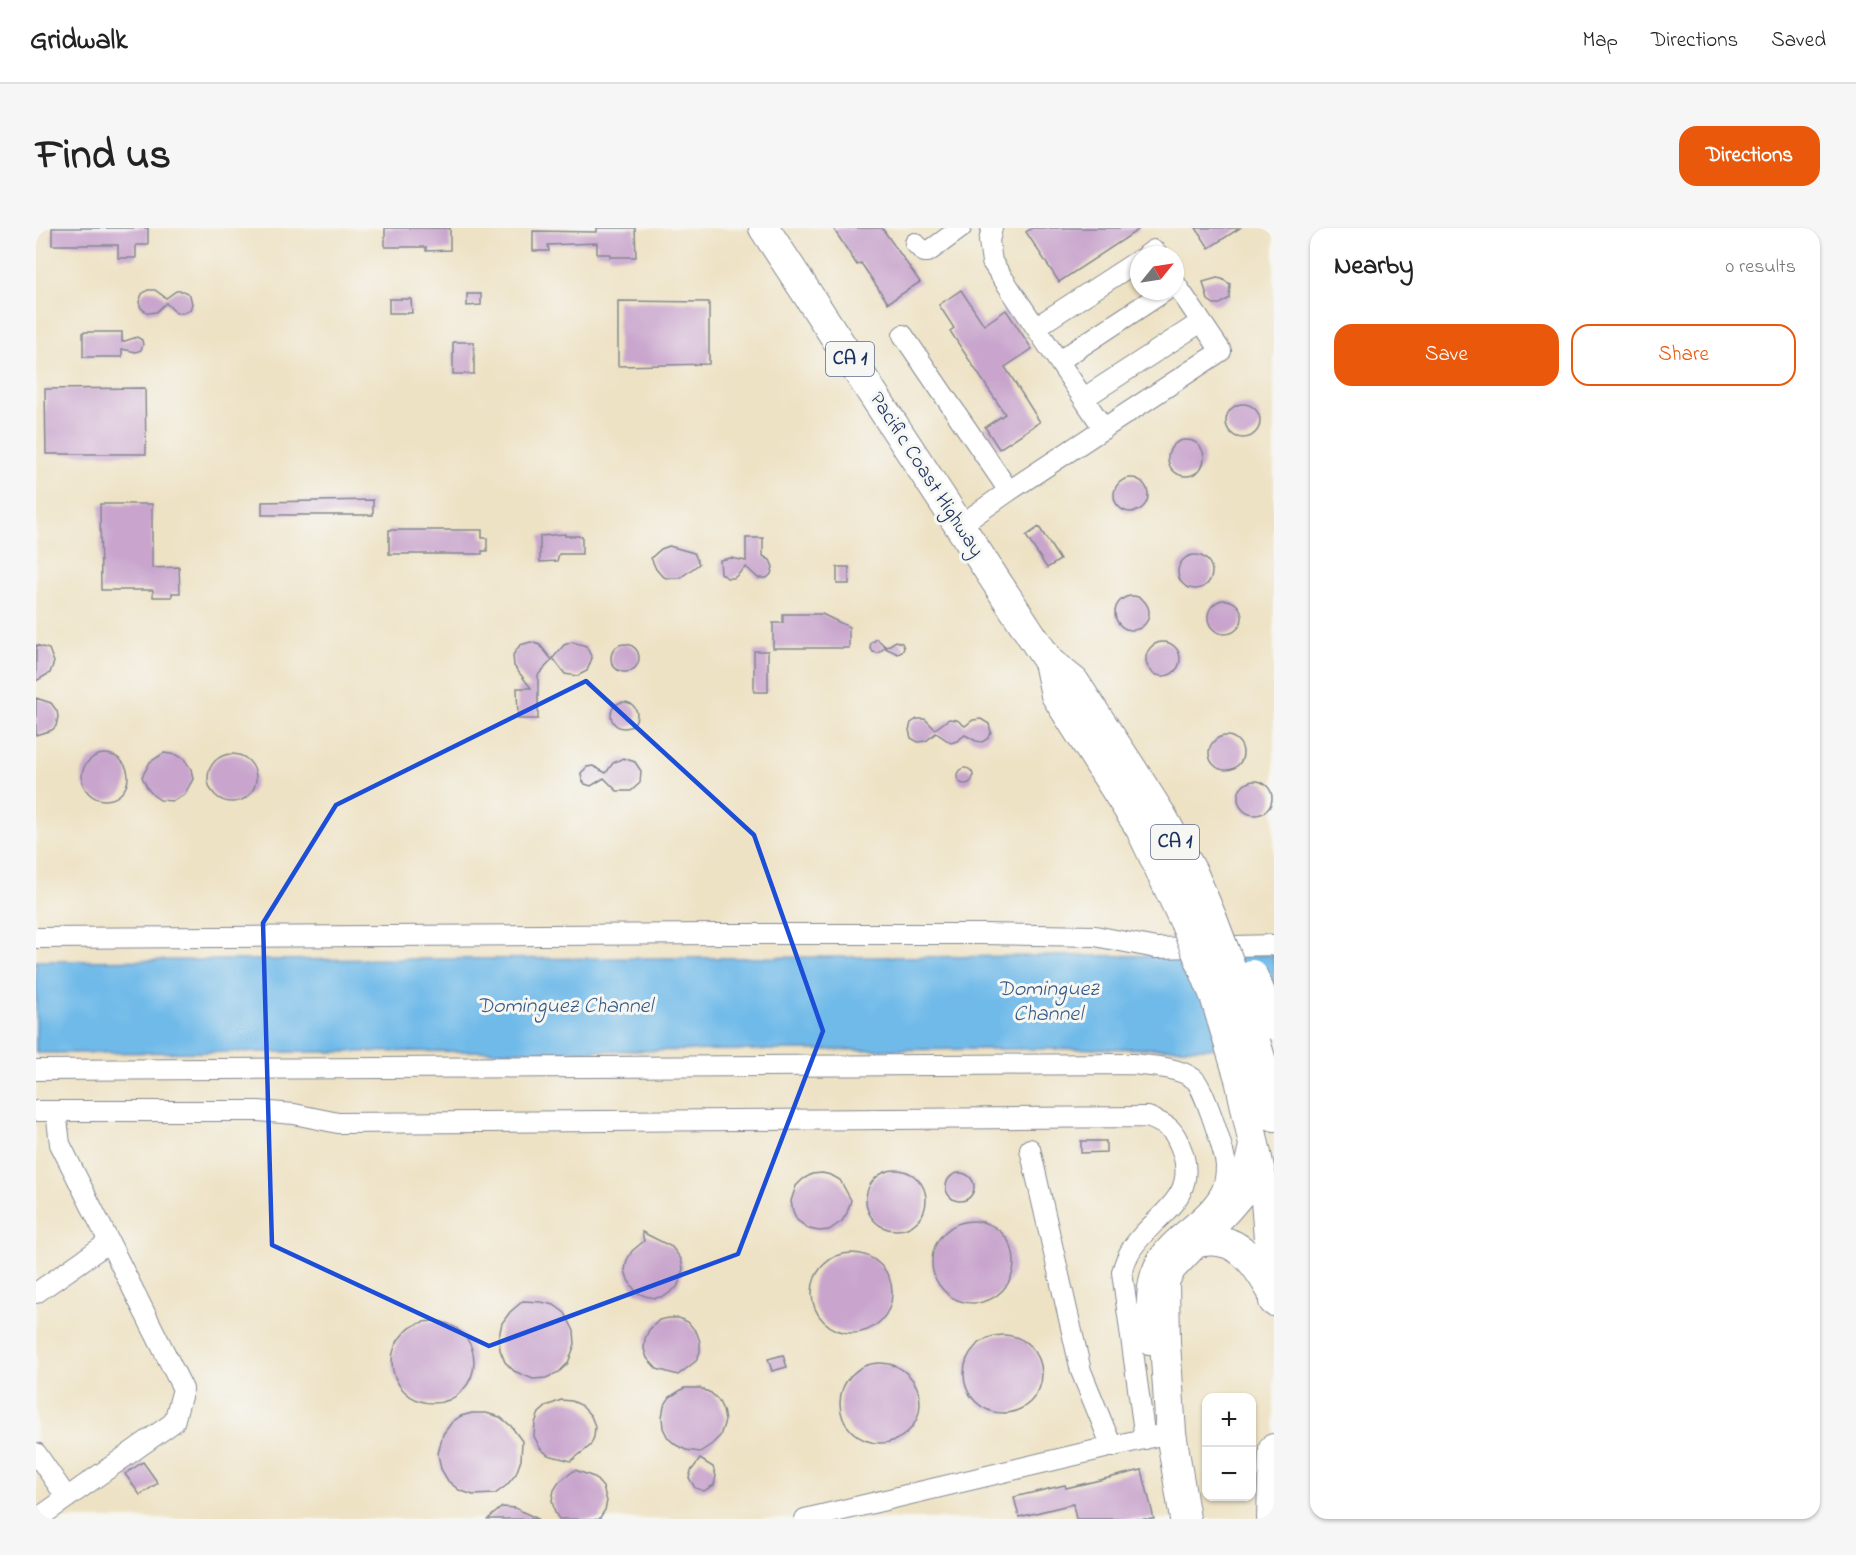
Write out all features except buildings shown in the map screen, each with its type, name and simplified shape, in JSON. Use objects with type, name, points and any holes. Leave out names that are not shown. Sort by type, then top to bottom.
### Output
[{"type":"highway","name":"Pacific Coast Highway","points":[[764,228],[1049,662],[1074,682],[1102,745],[1121,774],[1162,818],[1193,874],[1198,920],[1242,998],[1253,1079],[1254,1146],[1266,1201],[1274,1301]]},
{"type":"highway","points":[[1198,920],[1250,970],[1274,1024]]},
{"type":"highway","name":"Pacific Coast Highway","points":[[1253,1079],[1274,1116]]},
{"type":"highway","points":[[1185,1519],[1158,1436],[1165,1343],[1164,1281],[1171,1268],[1244,1189],[1254,1146]]},
{"type":"highway","points":[[1194,1243],[1210,1239],[1225,1242],[1240,1249],[1256,1264],[1274,1294]]},
{"type":"highway","points":[[1272,1519],[1274,1449]]},
{"type":"lane","points":[[915,243],[924,252],[928,252],[961,228]]},
{"type":"lane","points":[[992,228],[989,241],[992,262],[1104,429]]},
{"type":"lane","points":[[1036,327],[1130,266]]},
{"type":"lane","points":[[1059,361],[1150,300]]},
{"type":"lane","points":[[959,526],[1221,351],[1184,300]]},
{"type":"lane","points":[[1084,398],[1201,322]]},
{"type":"lane","points":[[903,335],[1009,491]]},
{"type":"lane","points":[[36,938],[969,934],[1095,936],[1156,948],[1274,945]]},
{"type":"lane","points":[[36,1070],[1132,1064],[1180,1073],[1192,1078],[1202,1090],[1225,1159],[1226,1176],[1217,1198],[1167,1246],[1152,1269],[1148,1296],[1148,1344],[1165,1343]]},
{"type":"lane","points":[[36,1111],[258,1111],[294,1114],[338,1123],[1148,1117],[1169,1126],[1179,1142],[1187,1165],[1184,1187],[1169,1208],[1131,1250],[1122,1272],[1158,1436],[805,1519]]},
{"type":"lane","points":[[44,1519],[44,1514],[174,1422],[183,1389],[60,1144],[56,1111]]},
{"type":"lane","points":[[1030,1149],[1081,1371],[1112,1447]]},
{"type":"lane","points":[[36,1293],[109,1242]]},
{"type":"lane","points":[[36,1453],[67,1498]]},
{"type":"highlighted area","points":[[586,681],[754,835],[823,1031],[738,1254],[489,1346],[272,1245],[263,923],[336,805]]},
{"type":"water","name":"Dominguez Channel","points":[[1274,955],[1274,1048],[36,1053],[36,961]]}]
